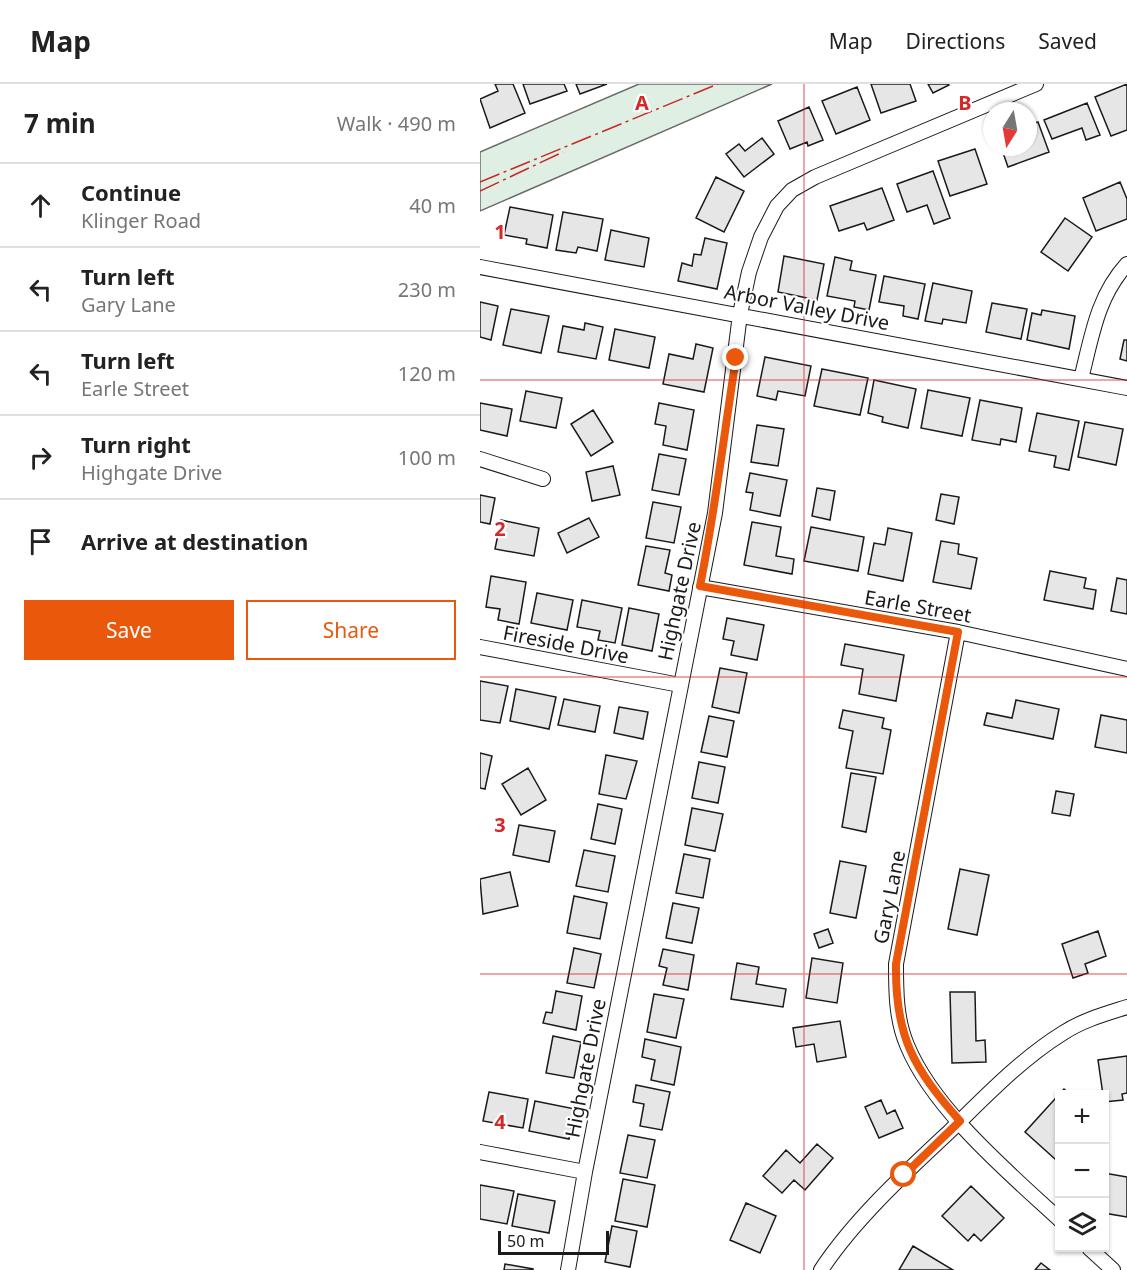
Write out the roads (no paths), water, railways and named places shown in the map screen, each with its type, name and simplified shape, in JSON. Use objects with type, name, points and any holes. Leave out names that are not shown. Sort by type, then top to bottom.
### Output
[{"type":"street","name":"Highgate Drive","points":[[568,1270],[585,1172],[715,513],[740,314],[761,237],[777,206],[792,190],[856,158],[1036,84]]},
{"type":"street","points":[[1081,378],[1106,290],[1127,264]]},
{"type":"street","name":"Arbor Valley Drive","points":[[480,267],[1127,388]]},
{"type":"street","points":[[480,459],[543,479]]},
{"type":"street","name":"Earle Street","points":[[700,586],[958,632],[1127,669]]},
{"type":"street","name":"Gary Lane","points":[[958,632],[896,964],[895,1002],[907,1045],[933,1090],[998,1163],[1055,1216]]},
{"type":"street","name":"Fireside Drive","points":[[480,647],[680,685]]},
{"type":"street","points":[[821,1270],[904,1175],[1034,1053],[1064,1032],[1097,1016],[1127,1007]]},
{"type":"street","points":[[480,1152],[585,1172]]},
{"type":"street","points":[[1093,1252],[1113,1270]]}]
